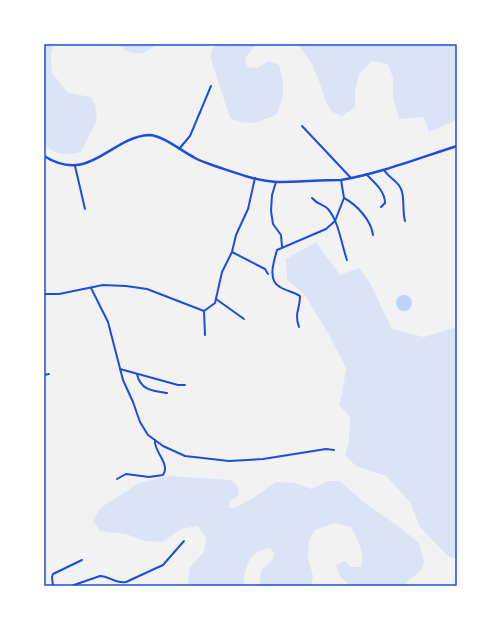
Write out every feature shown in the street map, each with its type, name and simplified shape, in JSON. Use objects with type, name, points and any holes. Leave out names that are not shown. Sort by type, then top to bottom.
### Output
[{"type":"main road","points":[[44,156],[64,164],[90,162],[130,141],[153,135],[197,159],[255,178],[276,182],[341,180],[384,169],[457,146]]},
{"type":"street","points":[[180,149],[190,136],[211,86]]},
{"type":"street","points":[[302,126],[351,178]]},
{"type":"street","points":[[75,164],[85,209]]},
{"type":"street","points":[[384,169],[387,176],[399,185],[402,191],[405,221]]},
{"type":"street","points":[[366,174],[384,195],[385,203],[381,207]]},
{"type":"street","points":[[204,311],[215,303],[222,272],[232,252],[236,235],[248,209],[255,178]]},
{"type":"street","points":[[299,327],[296,312],[300,304],[300,296],[278,287],[274,280],[272,270],[277,250],[326,229],[335,221],[344,198],[341,180]]},
{"type":"street","points":[[276,182],[272,195],[271,211],[273,224],[281,235],[282,247]]},
{"type":"street","points":[[312,198],[317,203],[327,208],[335,221],[347,260]]},
{"type":"street","points":[[344,198],[352,202],[365,217],[370,224],[373,235]]},
{"type":"street","points":[[232,252],[265,269],[268,274]]},
{"type":"street","points":[[44,294],[59,294],[103,285],[147,288],[204,311]]},
{"type":"street","points":[[91,288],[108,322],[120,369],[140,422],[148,435],[163,446],[185,456],[230,461],[263,459],[326,449],[334,450]]},
{"type":"street","points":[[216,299],[244,319]]},
{"type":"street","points":[[204,311],[205,335]]},
{"type":"street","points":[[120,369],[178,385],[185,385]]},
{"type":"street","points":[[44,375],[49,374]]},
{"type":"street","points":[[137,374],[140,383],[150,391],[167,393]]},
{"type":"street","points":[[117,479],[126,474],[149,477],[163,475],[165,466],[154,445],[155,440]]},
{"type":"street","points":[[71,586],[100,576],[121,583],[126,582],[162,565],[184,541]]},
{"type":"street","points":[[53,586],[53,574],[82,560]]},
{"type":"shaded area","points":[[44,44],[53,44],[51,56],[52,73],[68,93],[91,97],[95,105],[97,120],[81,152],[61,154],[52,150],[44,143]]},
{"type":"shaded area","points":[[117,44],[157,44],[142,53],[137,54],[128,51]]},
{"type":"shaded area","points":[[214,44],[257,44],[245,58],[247,67],[257,68],[269,61],[279,65],[283,90],[281,102],[276,115],[248,123],[230,118],[210,56]]},
{"type":"shaded area","points":[[298,44],[457,44],[457,120],[429,132],[424,117],[399,119],[393,97],[393,78],[388,64],[372,61],[359,74],[355,92],[355,107],[342,116],[332,112],[326,102],[312,64]]},
{"type":"shaded area","points":[[316,242],[340,275],[359,268],[370,283],[392,329],[424,337],[457,327],[457,559],[449,557],[420,527],[410,502],[386,476],[356,466],[345,455],[349,442],[350,417],[339,405],[346,368],[328,333],[304,294],[287,280],[286,259]]},
{"type":"shaded area","points":[[169,476],[232,480],[239,488],[238,496],[230,502],[229,508],[237,507],[276,482],[296,483],[311,489],[329,481],[340,481],[361,500],[419,543],[424,561],[422,570],[406,582],[406,586],[350,586],[339,575],[336,565],[345,561],[350,567],[361,567],[362,552],[351,527],[334,523],[315,530],[309,541],[308,557],[313,576],[311,586],[259,586],[261,570],[273,559],[274,553],[270,548],[258,552],[248,562],[244,577],[244,586],[191,586],[188,583],[190,567],[204,552],[206,538],[198,526],[181,529],[162,542],[144,541],[126,534],[100,531],[93,521],[100,508],[139,483]]},
{"type":"water","points":[[404,295],[411,300],[412,303],[407,310],[404,311],[397,306],[396,303],[401,296]]}]
